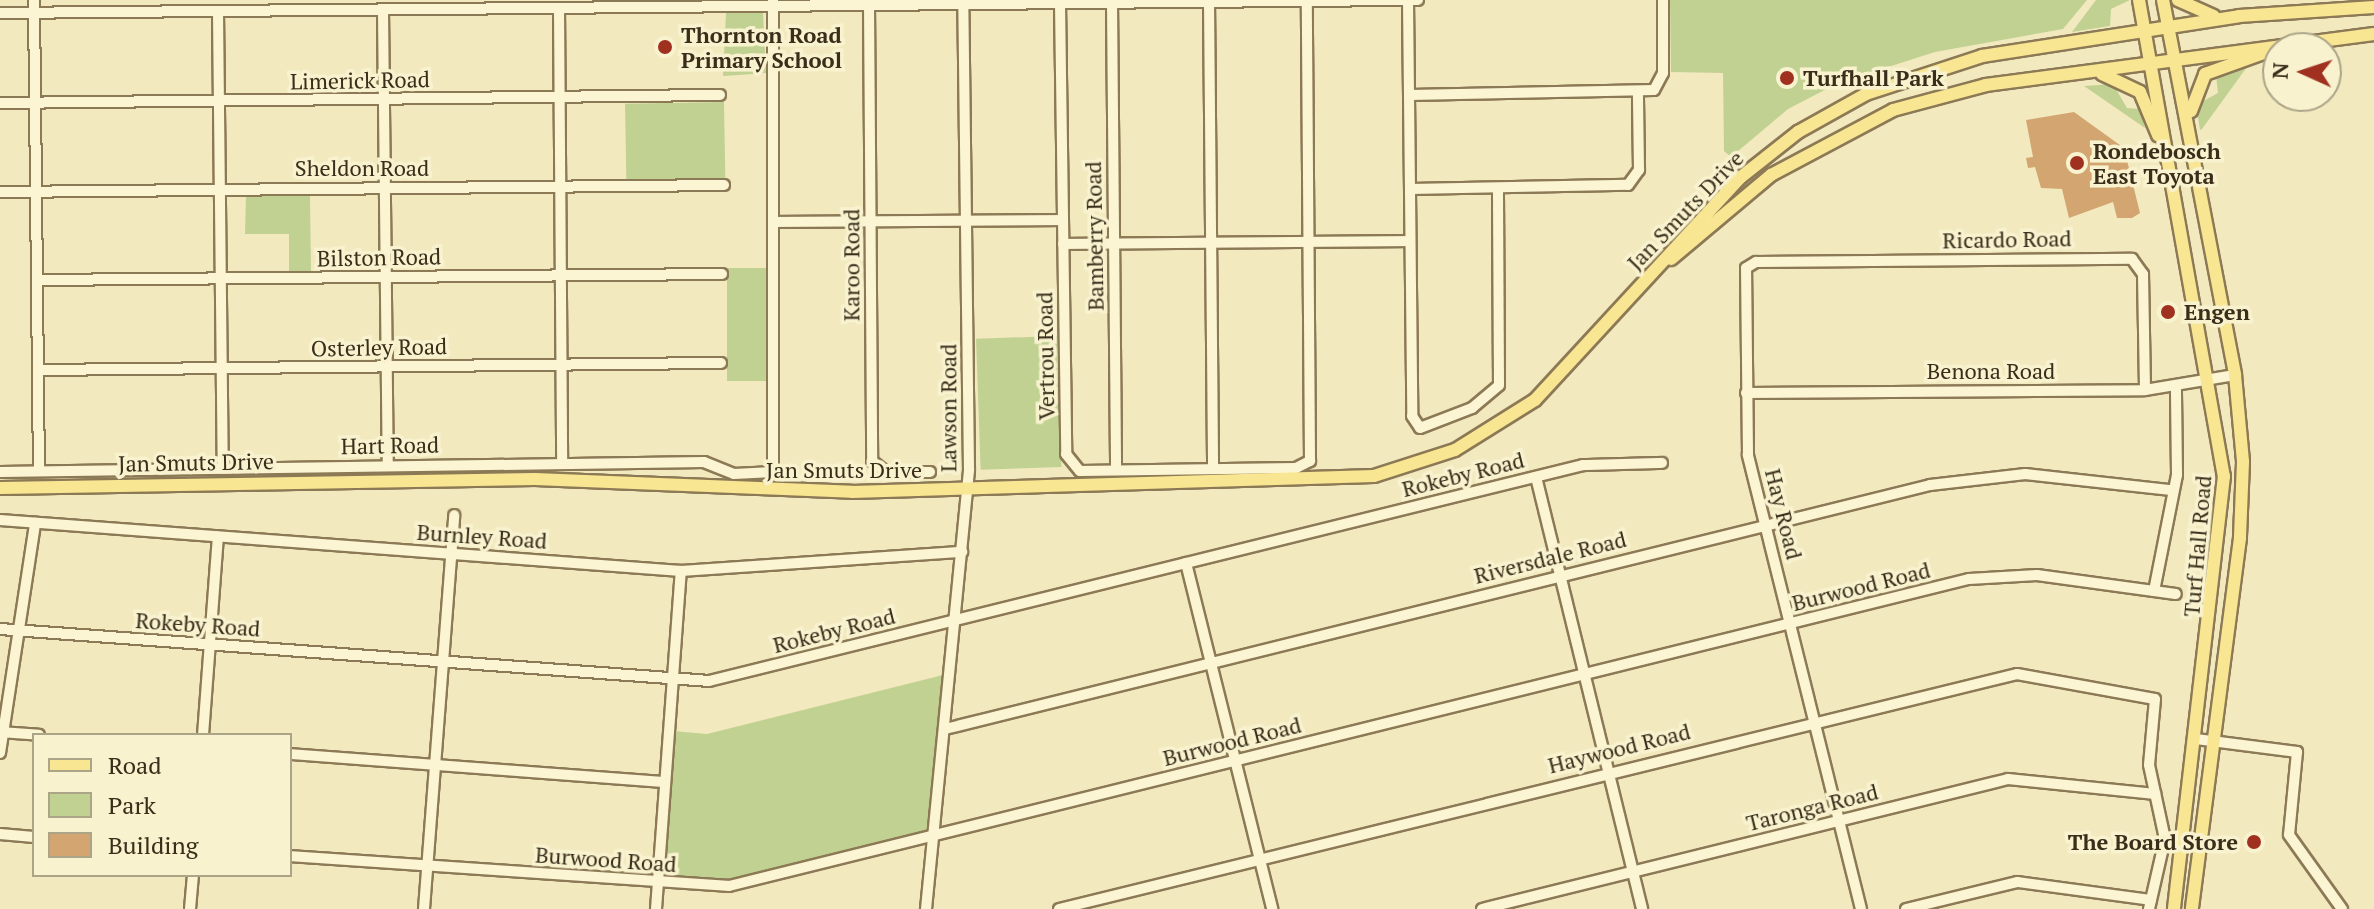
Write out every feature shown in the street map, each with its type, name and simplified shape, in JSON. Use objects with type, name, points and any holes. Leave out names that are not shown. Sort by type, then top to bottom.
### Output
[{"type":"main road","name":"Turf Hall Road","points":[[2139,0],[2210,382],[2224,498],[2174,909]]},
{"type":"main road","name":"Turf Hall Road","points":[[2163,0],[2235,375],[2242,511],[2192,904]]},
{"type":"main road","points":[[2178,0],[2225,18]]},
{"type":"main road","name":"Jan Smuts Drive","points":[[0,488],[535,479],[967,489],[1309,483],[1392,472],[1455,450],[1511,418],[1560,378],[1748,171],[1845,105],[1958,61],[2225,18],[2374,7]]},
{"type":"main road","name":"Jan Smuts Drive","points":[[2342,37],[2374,34]]},
{"type":"main road","name":"Jan Smuts Drive","points":[[1627,303],[1742,197],[1856,126],[1986,85],[2092,73],[2262,46]]},
{"type":"main road","points":[[2193,146],[2190,99],[2205,74],[2262,54]]},
{"type":"main road","points":[[2092,73],[2140,92],[2169,164]]},
{"type":"street","points":[[34,0],[39,469]]},
{"type":"street","points":[[1408,0],[1412,416],[1420,428],[1472,408],[1499,385],[1498,188]]},
{"type":"street","points":[[0,13],[559,8],[647,3],[1418,0]]},
{"type":"street","points":[[1410,95],[1638,94],[1661,82],[1663,0]]},
{"type":"street","name":"Lawson Road","points":[[926,909],[967,489],[963,1]]},
{"type":"street","points":[[1209,1],[1213,469]]},
{"type":"street","points":[[1307,1],[1310,242]]},
{"type":"street","points":[[773,2],[775,222],[1063,220]]},
{"type":"street","name":"Bamberry Road","points":[[1112,2],[1116,470]]},
{"type":"street","name":"Vertrou Road","points":[[1060,3],[1066,460],[1074,470],[1308,465],[1310,242]]},
{"type":"street","name":"Karoo Road","points":[[869,4],[872,461],[886,472],[930,472]]},
{"type":"street","points":[[559,8],[562,463]]},
{"type":"street","points":[[383,10],[388,465]]},
{"type":"street","points":[[218,12],[223,467]]},
{"type":"street","points":[[1410,189],[1633,183],[1638,94]]},
{"type":"street","name":"Limerick Road","points":[[0,103],[720,95]]},
{"type":"street","name":"Sheldon Road","points":[[0,192],[724,185]]},
{"type":"street","name":"Hart Road","points":[[0,472],[39,469],[704,462],[734,474],[775,469],[775,222]]},
{"type":"street","points":[[1063,244],[1410,241]]},
{"type":"street","name":"Ricardo Road","points":[[1748,264],[2135,260],[2143,274],[2145,390]]},
{"type":"street","name":"Hay Road","points":[[1748,264],[1748,455],[1861,909]]},
{"type":"street","name":"Bilston Road","points":[[37,280],[722,274]]},
{"type":"street","name":"Osterley Road","points":[[38,370],[721,363]]},
{"type":"street","name":"Benona Road","points":[[1746,393],[2145,390],[2176,388],[2235,375]]},
{"type":"street","points":[[2154,591],[2171,490],[2176,388]]},
{"type":"street","name":"Rokeby Road","points":[[0,629],[672,681],[709,681],[1591,464],[1662,463]]},
{"type":"street","name":"Riversdale Road","points":[[945,729],[1766,524],[1990,476],[2050,475],[2171,490]]},
{"type":"street","points":[[1536,477],[1642,909]]},
{"type":"street","points":[[424,909],[454,515]]},
{"type":"street","name":"Burnley Road","points":[[0,520],[681,571],[962,552]]},
{"type":"street","points":[[0,753],[35,523]]},
{"type":"street","points":[[203,733],[218,537]]},
{"type":"street","points":[[1186,563],[1272,909]]},
{"type":"street","points":[[656,909],[681,571]]},
{"type":"street","name":"Burwood Road","points":[[292,856],[657,883],[737,885],[1998,575],[2176,594]]},
{"type":"street","name":"Haywood Road","points":[[1059,909],[1609,771],[2017,674],[2149,692],[2156,703],[2152,734],[2155,794]]},
{"type":"street","points":[[2,732],[32,734]]},
{"type":"street","points":[[2196,739],[2297,752],[2289,835],[2342,909]]},
{"type":"street","points":[[292,754],[665,782]]},
{"type":"street","name":"Taronga Road","points":[[1482,909],[2012,779],[2155,794]]},
{"type":"street","points":[[1906,909],[2023,882],[2150,904],[2165,839],[2155,794]]},
{"type":"street","points":[[0,834],[32,837]]},
{"type":"street","points":[[190,909],[193,877]]},
{"type":"green space","name":"Turfhall Park","points":[[1670,0],[2087,0],[2063,29],[1935,52],[1838,83],[1788,109],[1731,157],[1724,151],[1723,73],[1671,72]]},
{"type":"green space","points":[[2096,0],[2130,0],[2111,9],[2110,26],[2072,32]]},
{"type":"green space","points":[[726,13],[763,13],[766,73],[723,76]]},
{"type":"green space","points":[[2247,67],[2200,130],[2196,105],[2218,93],[2216,75]]},
{"type":"green space","points":[[2113,84],[2127,108],[2140,109],[2145,128],[2084,86]]},
{"type":"green space","points":[[724,102],[725,178],[626,180],[625,104]]},
{"type":"green space","points":[[246,196],[310,196],[311,272],[289,272],[289,234],[245,234]]},
{"type":"green space","points":[[727,268],[769,268],[769,381],[727,381]]},
{"type":"green space","points":[[1057,336],[1062,467],[981,470],[976,339]]},
{"type":"green space","points":[[943,675],[926,833],[734,882],[664,875],[673,731],[707,734]]},
{"type":"building","name":"Rondebosch East Toyota","points":[[2074,112],[2124,148],[2140,213],[2132,218],[2117,218],[2113,202],[2069,218],[2062,189],[2041,188],[2035,167],[2028,168],[2026,158],[2033,157],[2026,120]]},
{"type":"place","name":"Thornton Road Primary School","points":[[665,47]]},
{"type":"place","name":"Turfhall Park","points":[[1787,78]]},
{"type":"place","name":"Rondebosch East Toyota","points":[[2077,163]]},
{"type":"place","name":"Engen","points":[[2168,312]]},
{"type":"place","name":"The Board Store","points":[[2254,842]]}]
